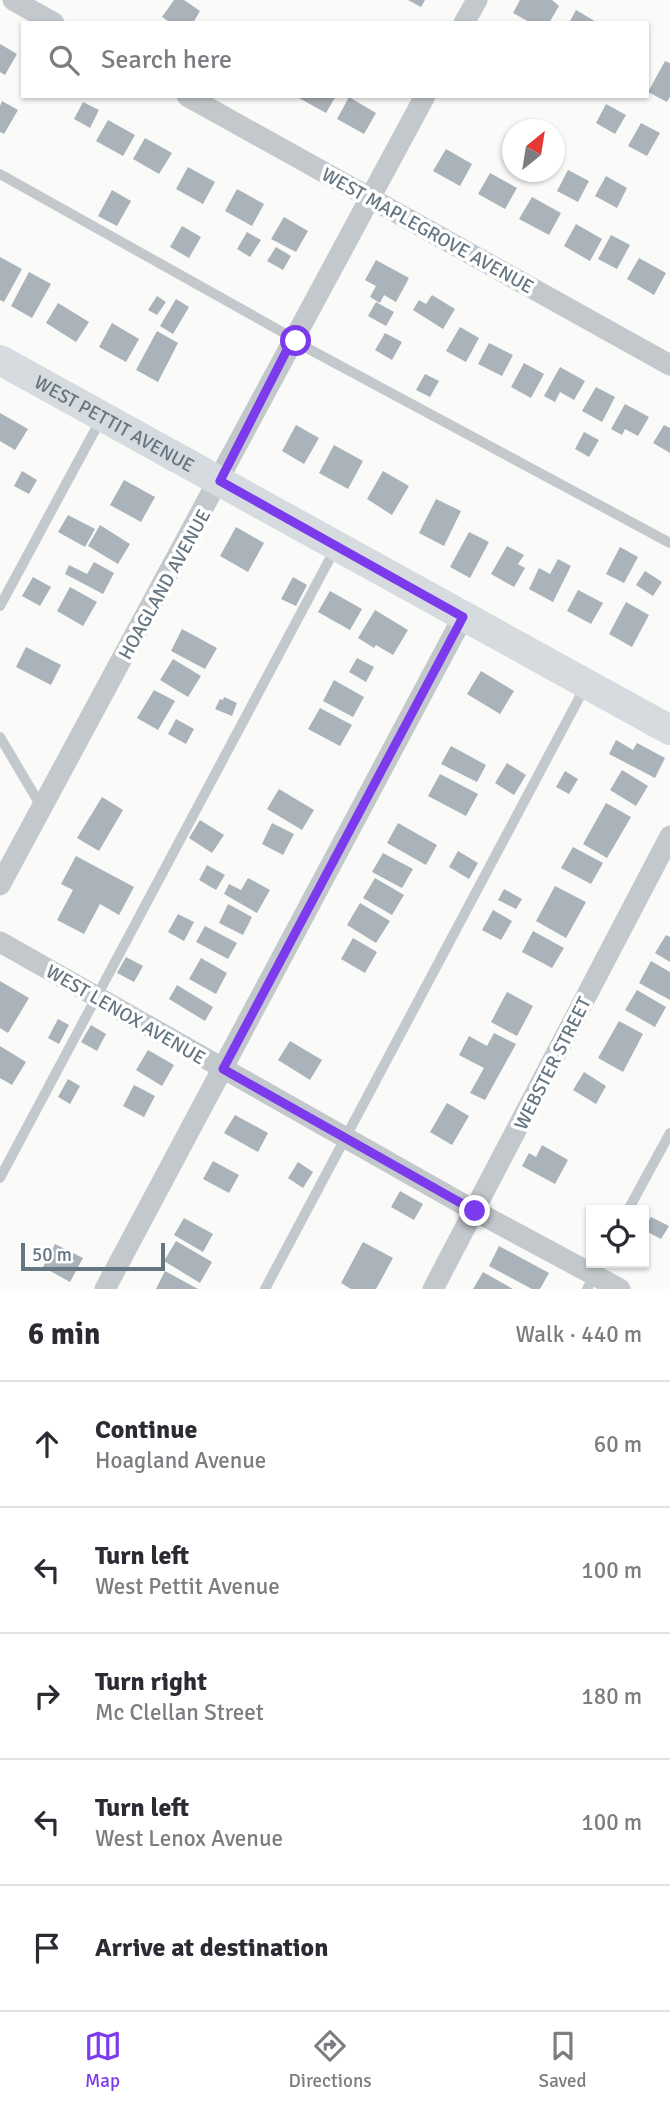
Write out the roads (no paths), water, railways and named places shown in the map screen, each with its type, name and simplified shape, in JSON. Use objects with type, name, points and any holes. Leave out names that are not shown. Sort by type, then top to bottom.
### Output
[{"type":"street","points":[[13,0],[50,21]]},
{"type":"street","points":[[465,21],[477,0]]},
{"type":"street","name":"WEST MAPLEGROVE AVENUE","points":[[191,98],[670,365]]},
{"type":"street","name":"HOAGLAND AVENUE","points":[[0,886],[424,98]]},
{"type":"street","name":"WEST PETTIT AVENUE","points":[[0,360],[670,730]]},
{"type":"street","points":[[105,1289],[463,617]]},
{"type":"street","name":"WEBSTER STREET","points":[[433,1289],[670,836]]},
{"type":"street","name":"WEST LENOX AVENUE","points":[[0,942],[475,1211],[620,1289]]},
{"type":"lane","points":[[0,174],[293,338],[294,341],[670,544]]},
{"type":"lane","points":[[0,606],[103,416]]},
{"type":"lane","points":[[0,1178],[336,546]]},
{"type":"lane","points":[[265,1289],[586,684]]},
{"type":"lane","points":[[0,737],[42,808]]},
{"type":"lane","points":[[631,1205],[670,1133]]}]
